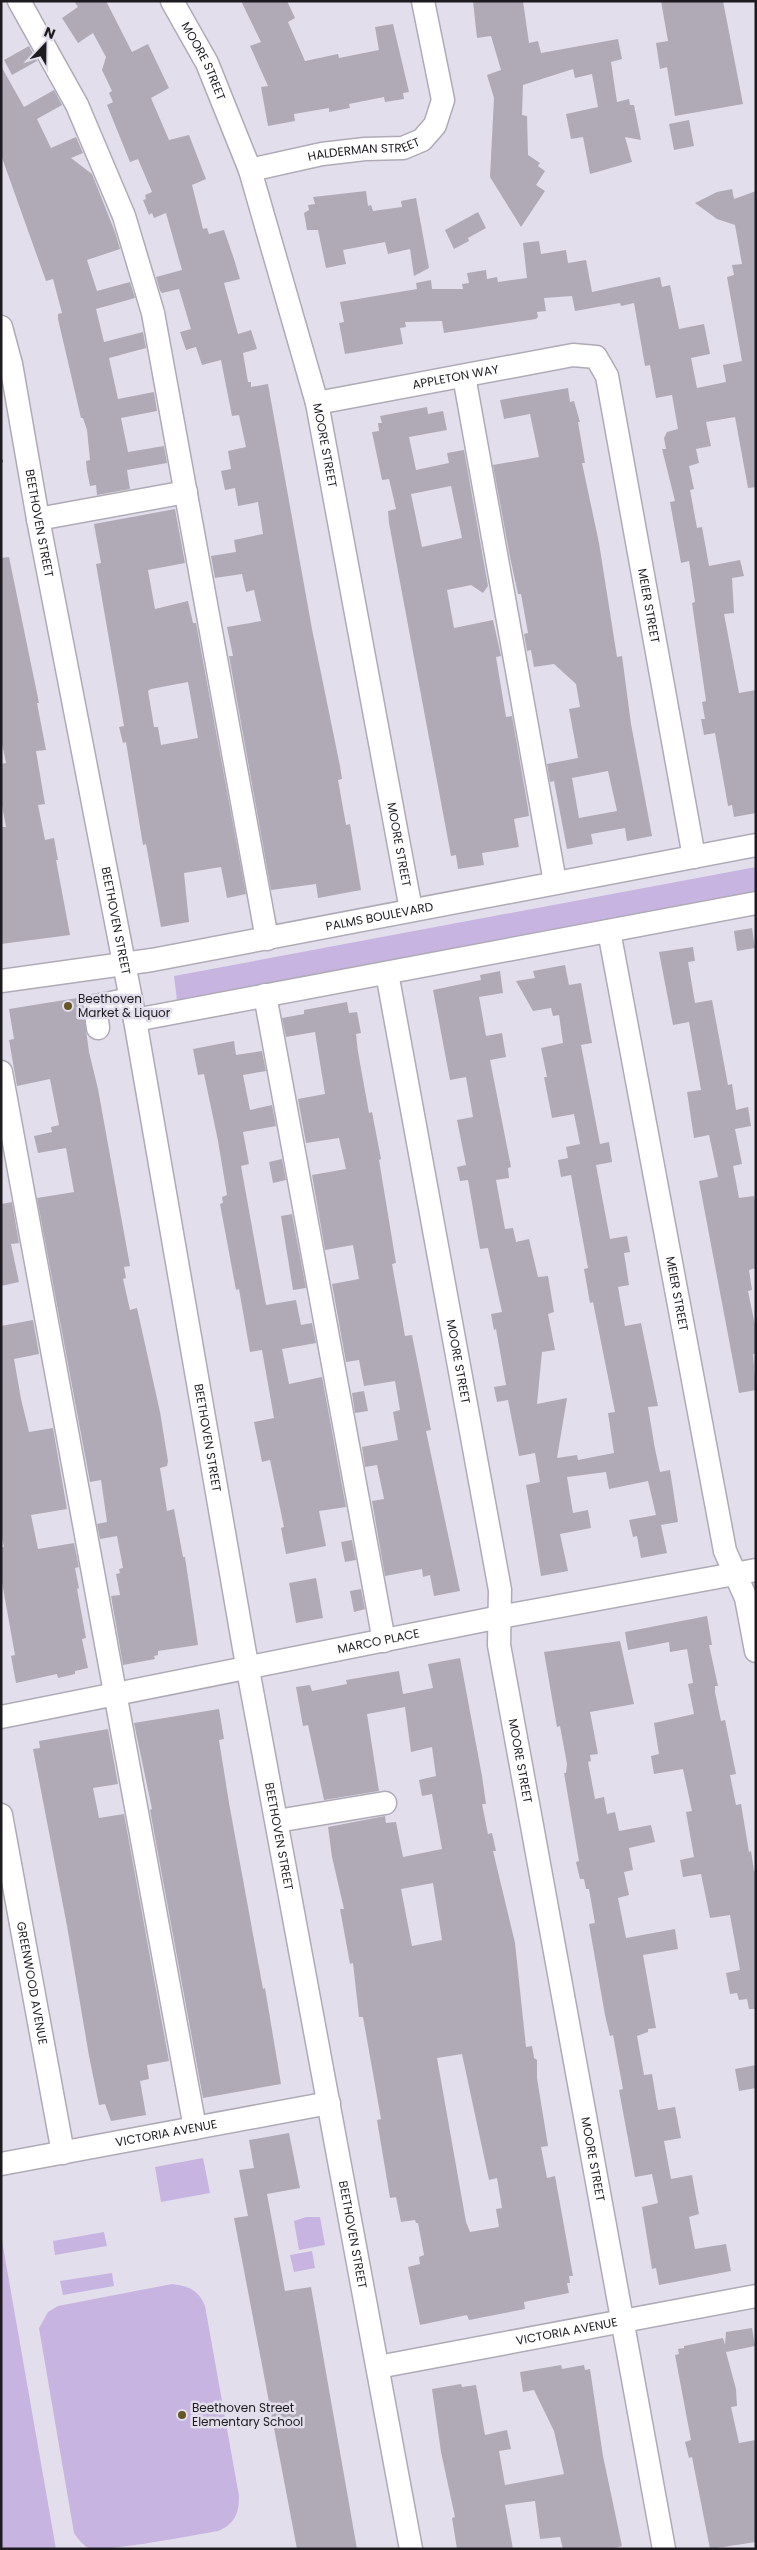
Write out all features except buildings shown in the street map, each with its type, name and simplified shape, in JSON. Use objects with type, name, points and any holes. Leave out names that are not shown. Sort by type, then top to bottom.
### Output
[{"type":"street","points":[[19,1],[77,105],[124,216],[153,313],[267,939]]},
{"type":"street","name":"MOORE STREET","points":[[172,1],[207,63],[250,170],[317,403],[411,910]]},
{"type":"street","name":"HALDERMAN STREET","points":[[250,170],[322,154],[365,149],[404,148],[422,140],[435,125],[443,100],[423,1]]},
{"type":"street","name":"BEETHOVEN STREET","points":[[1,327],[11,364],[38,519],[133,1009],[248,1668],[412,2549]]},
{"type":"street","name":"APPLETON WAY","points":[[317,403],[573,354],[596,357]]},
{"type":"street","name":"MEIER STREET","points":[[596,357],[606,376],[694,857]]},
{"type":"street","points":[[464,376],[555,882]]},
{"type":"street","points":[[38,519],[186,492]]},
{"type":"street","name":"PALMS BOULEVARD","points":[[1,981],[123,965],[756,845]]},
{"type":"street","points":[[98,1028],[95,1006],[133,1009],[265,995],[756,903]]},
{"type":"street","name":"MEIER STREET","points":[[609,931],[725,1551],[746,1572],[746,1598],[756,1651]]},
{"type":"street","name":"MOORE STREET","points":[[387,973],[500,1590],[499,1645],[664,2549]]},
{"type":"street","points":[[265,995],[384,1641]]},
{"type":"street","points":[[1,1072],[195,2128]]},
{"type":"street","name":"MARCO PLACE","points":[[1,1717],[500,1617],[746,1572]]},
{"type":"street","points":[[277,1820],[385,1803]]},
{"type":"street","name":"GREENWOOD AVENUE","points":[[1,1815],[63,2153]]},
{"type":"street","name":"VICTORIA AVENUE","points":[[1,2164],[330,2103]]},
{"type":"street","name":"VICTORIA AVENUE","points":[[378,2367],[756,2296]]},
{"type":"shaded area","points":[[756,867],[756,891],[177,1000],[174,976]]},
{"type":"shaded area","points":[[203,2158],[210,2193],[161,2202],[155,2167]]},
{"type":"shaded area","points":[[306,2217],[320,2217],[325,2245],[299,2250],[294,2221]]},
{"type":"shaded area","points":[[104,2232],[107,2246],[55,2255],[53,2241]]},
{"type":"shaded area","points":[[1,2235],[56,2549],[1,2549]]},
{"type":"shaded area","points":[[312,2251],[315,2268],[294,2272],[290,2255]]},
{"type":"shaded area","points":[[112,2273],[114,2286],[63,2295],[60,2281]]},
{"type":"shaded area","points":[[172,2284],[192,2290],[200,2296],[205,2306],[239,2496],[237,2513],[228,2525],[218,2531],[135,2545],[91,2549],[84,2545],[74,2533],[39,2328],[48,2312],[58,2306]]},
{"type":"place","name":"Beethoven Market & Liquor","points":[[68,1006]]},
{"type":"place","name":"Beethoven Street Elementary School","points":[[182,2415]]}]
